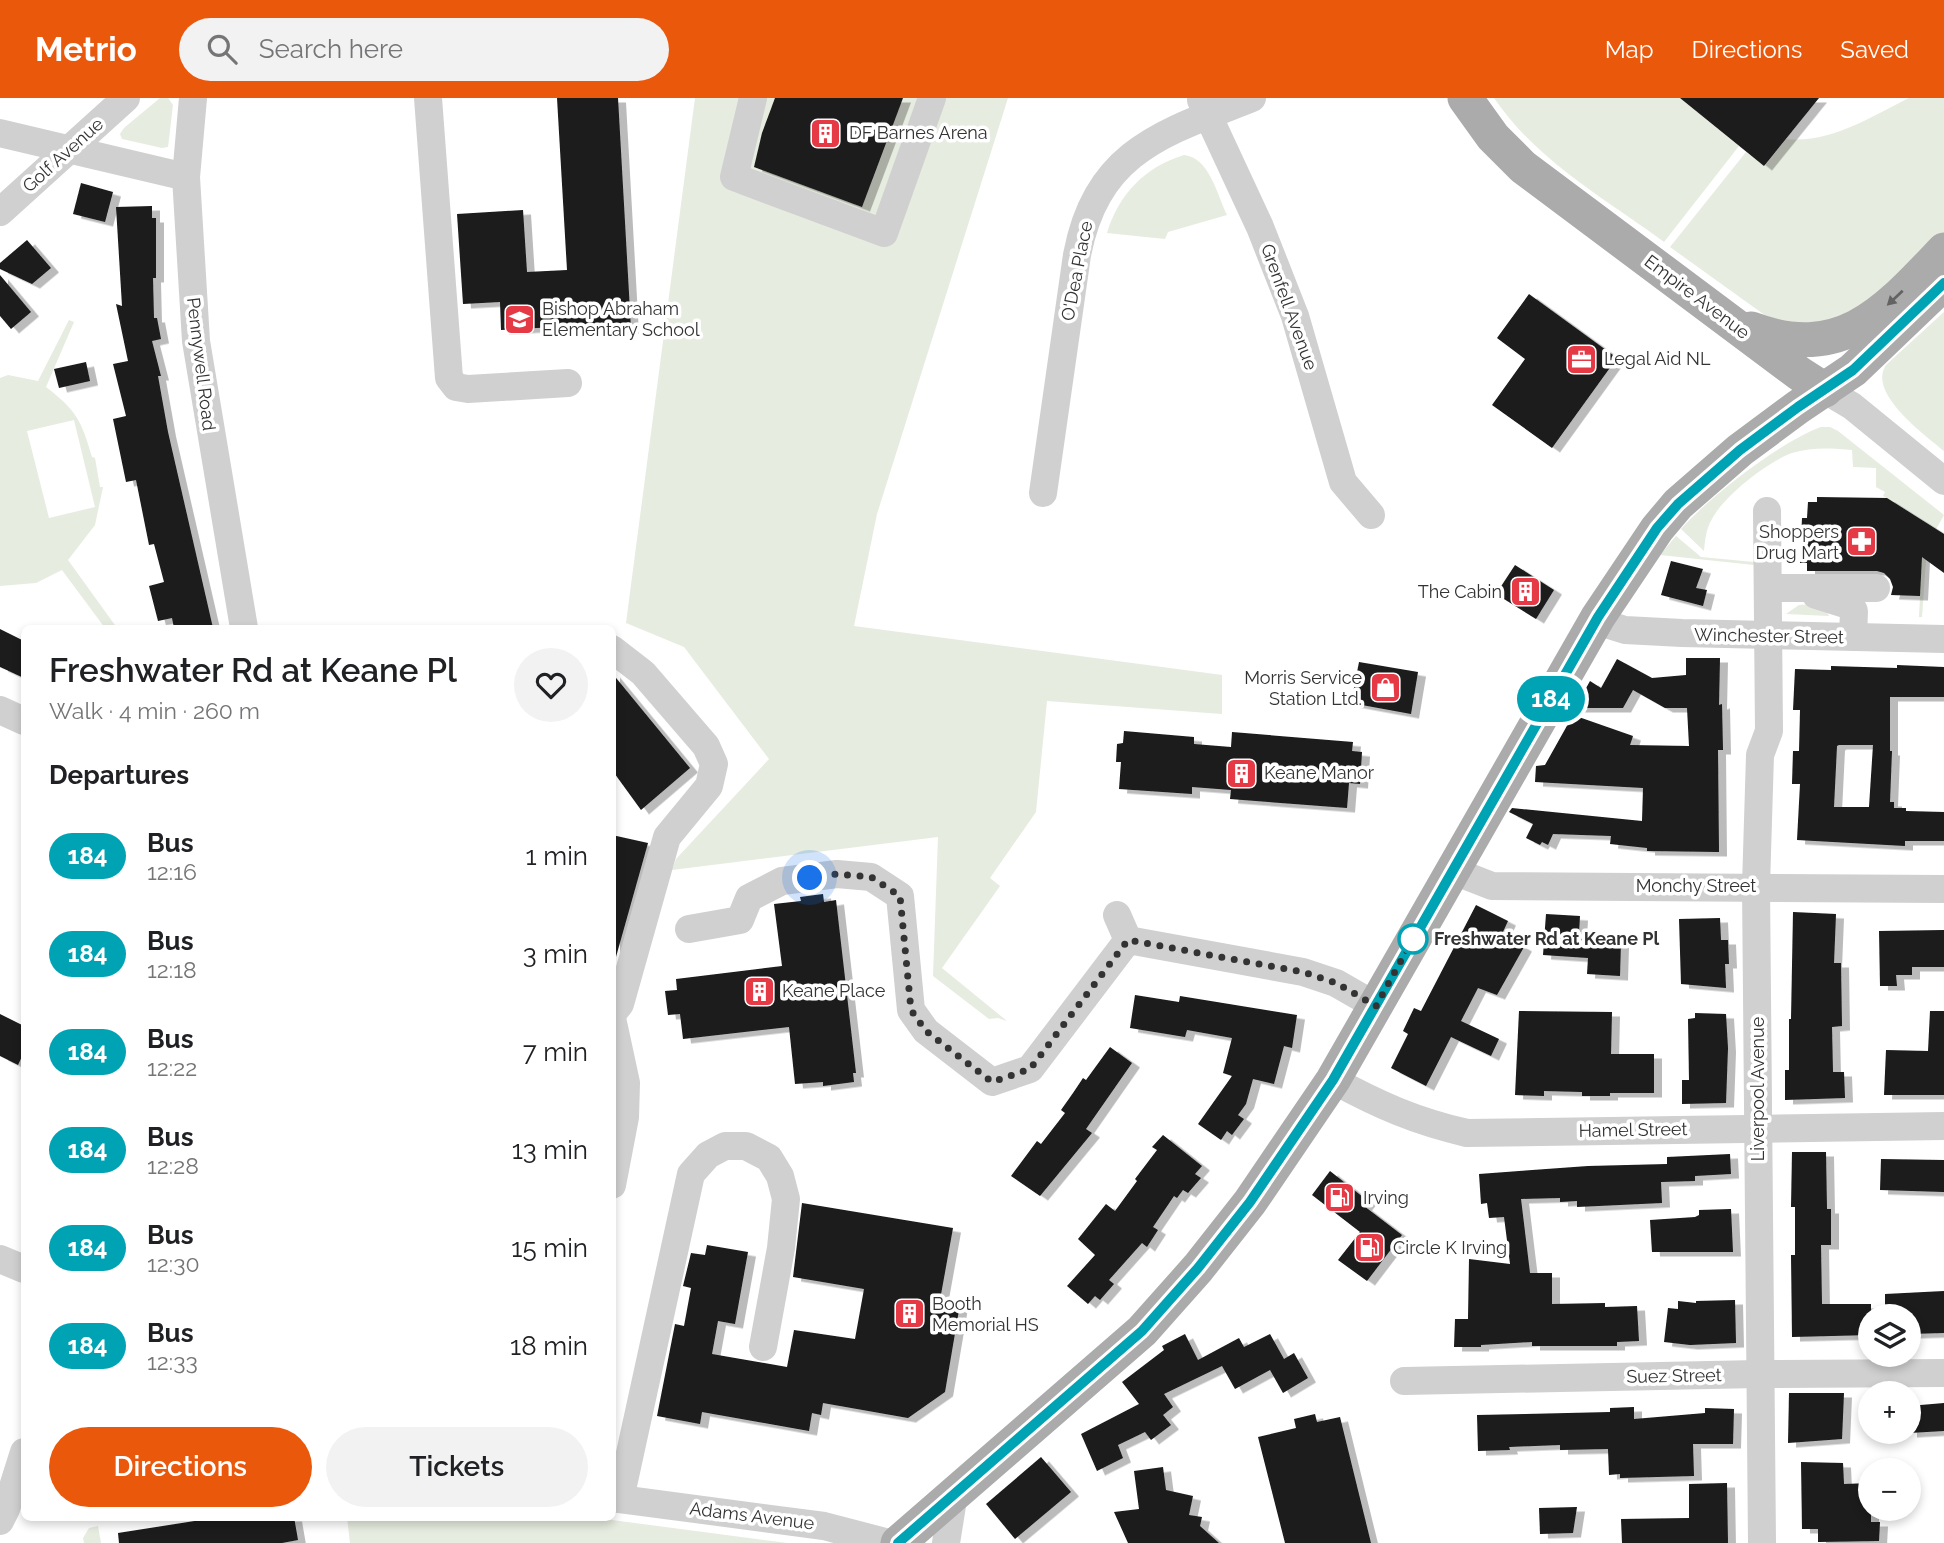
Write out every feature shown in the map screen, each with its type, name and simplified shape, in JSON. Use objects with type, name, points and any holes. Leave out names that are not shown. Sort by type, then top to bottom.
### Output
[{"type":"main road","name":"Empire Avenue","points":[[1465,98],[1493,137],[1523,167],[1825,390]]},
{"type":"main road","points":[[1737,327],[1767,337],[1801,341],[1819,341],[1859,328],[1883,310],[1944,250]]},
{"type":"main road","points":[[898,1543],[1132,1340],[1162,1310],[1250,1202],[1333,1080],[1598,617],[1643,548],[1678,504],[1750,443],[1871,354],[1944,283]]},
{"type":"street","name":"Golf Avenue","points":[[0,212],[126,98]]},
{"type":"street","name":"Pennywell Road","points":[[193,98],[186,177],[196,341],[243,625]]},
{"type":"street","points":[[428,98],[449,378],[456,387],[468,389],[568,383]]},
{"type":"street","points":[[753,98],[734,177],[884,233],[932,98]]},
{"type":"street","name":"O'Dea Place","points":[[1043,493],[1077,255],[1091,207],[1104,184],[1124,161],[1155,138],[1204,107],[1252,98]]},
{"type":"street","name":"Grenfell Avenue","points":[[1204,107],[1260,227],[1295,316],[1343,482],[1371,515]]},
{"type":"street","points":[[0,133],[186,177]]},
{"type":"street","name":"Empire Avenue","points":[[1825,390],[1852,406],[1944,481]]},
{"type":"street","name":"Liverpool Avenue","points":[[1762,1543],[1756,886],[1760,755],[1769,731],[1767,511]]},
{"type":"street","points":[[1768,588],[1875,588]]},
{"type":"street","points":[[1805,588],[1820,597],[1851,606],[1854,611],[1853,638]]},
{"type":"street","name":"Winchester Street","points":[[1598,617],[1609,625],[1625,630],[1944,639]]},
{"type":"street","points":[[616,652],[643,673],[705,746],[714,764],[709,786],[667,837],[620,1004],[616,1010]]},
{"type":"street","points":[[0,710],[21,720]]},
{"type":"street","name":"Monchy Street","points":[[1451,870],[1492,886],[1944,889]]},
{"type":"street","points":[[689,929],[740,920],[749,898],[782,881],[837,874],[871,877],[900,896],[911,1010],[926,1031],[992,1082],[1030,1069],[1123,927],[1303,972],[1336,983],[1376,1006]]},
{"type":"street","points":[[616,1035],[626,1083],[625,1117],[616,1164]]},
{"type":"street","name":"Hamel Street","points":[[1333,1080],[1382,1107],[1407,1117],[1467,1133],[1944,1126]]},
{"type":"street","points":[[616,1499],[691,1174],[708,1155],[725,1146],[747,1146],[769,1158],[780,1176],[786,1199],[781,1248],[763,1347]]},
{"type":"street","points":[[0,1259],[21,1268]]},
{"type":"street","name":"Suez Street","points":[[1404,1381],[1944,1373]]},
{"type":"street","points":[[10,1512],[21,1465]]},
{"type":"street","points":[[946,1543],[954,1493]]},
{"type":"street","name":"Adams Avenue","points":[[616,1499],[824,1526],[889,1543]]},
{"type":"shaded area","points":[[160,98],[168,98],[173,105],[168,147],[122,139],[120,134],[124,128]]},
{"type":"shaded area","points":[[695,98],[1008,98],[877,514],[854,626],[1222,675],[1222,714],[1047,701],[1036,812],[990,878],[1000,886],[942,968],[1007,1021],[989,1019],[933,976],[938,837],[672,870],[676,859],[769,759],[684,647],[626,623]]},
{"type":"shaded area","points":[[1494,98],[1680,98],[1739,146],[1664,242],[1551,160],[1511,121]]},
{"type":"shaded area","points":[[1909,98],[1944,98],[1944,234],[1858,313],[1801,326],[1766,316],[1670,247],[1746,152],[1765,166],[1786,139],[1818,137],[1849,128]]},
{"type":"shaded area","points":[[1184,155],[1193,158],[1206,170],[1227,215],[1168,232],[1165,239],[1107,233],[1119,206],[1135,184],[1157,167]]},
{"type":"shaded area","points":[[1944,312],[1944,451],[1901,413],[1884,388],[1882,376],[1886,365]]},
{"type":"shaded area","points":[[69,320],[74,322],[46,387],[65,403],[76,417],[92,457],[95,458],[100,487],[103,487],[95,525],[68,560],[115,625],[103,625],[62,570],[36,583],[0,586],[0,378],[8,375],[38,381]],"holes":[[[74,420],[95,507],[49,518],[27,431]]]},
{"type":"shaded area","points":[[1821,427],[1838,431],[1944,515],[1927,546],[1922,617],[1919,617],[1924,521],[1883,496],[1885,492],[1876,487],[1876,468],[1853,467],[1852,450],[1822,448],[1799,451],[1782,457],[1759,472],[1736,490],[1718,510],[1708,527],[1704,551],[1681,529],[1747,471],[1787,444]]},
{"type":"shaded area","points":[[1676,536],[1701,557],[1754,562],[1754,565],[1660,555]]},
{"type":"shaded area","points":[[1813,604],[1829,616],[1786,614],[1799,605]]},
{"type":"shaded area","points":[[347,1521],[616,1521],[787,1543],[350,1543]]},
{"type":"shaded area","points":[[98,1526],[101,1543],[84,1543],[83,1538],[89,1528]]},
{"type":"building","points":[[557,98],[618,98],[631,329],[573,333],[573,326],[501,330],[500,302],[463,304],[457,214],[523,210],[527,272],[567,270]]},
{"type":"building","name":"DF Barnes Arena","points":[[775,98],[903,98],[862,207],[754,167],[762,133]]},
{"type":"building","points":[[1680,98],[1819,98],[1764,166]]},
{"type":"building","points":[[81,183],[113,192],[105,222],[73,214]]},
{"type":"building","points":[[152,206],[152,218],[156,218],[154,318],[157,318],[161,339],[152,341],[161,376],[158,376],[168,432],[212,625],[173,625],[172,618],[158,621],[149,586],[164,582],[154,544],[149,545],[136,480],[126,482],[113,419],[126,416],[113,364],[128,361],[116,304],[122,306],[116,207]]},
{"type":"building","points":[[27,240],[51,268],[32,284],[0,269],[0,263]]},
{"type":"building","points":[[0,275],[31,312],[11,329],[0,316]]},
{"type":"building","points":[[1529,294],[1617,358],[1552,448],[1492,405],[1525,359],[1497,338]]},
{"type":"building","points":[[86,362],[90,381],[59,388],[54,369]]},
{"type":"building","name":"Shoppers Drug Mart","points":[[1817,497],[1887,498],[1944,534],[1944,573],[1922,557],[1920,596],[1891,595],[1893,587],[1890,579],[1877,571],[1807,571],[1807,563],[1800,563],[1802,518],[1807,518],[1808,502],[1817,502]]},
{"type":"building","points":[[1671,561],[1703,569],[1696,588],[1707,590],[1703,606],[1661,595]]},
{"type":"building","name":"The Cabin","points":[[1515,565],[1554,590],[1536,619],[1496,594]]},
{"type":"building","points":[[0,629],[21,640],[21,677],[0,667]]},
{"type":"building","points":[[1686,658],[1720,658],[1719,705],[1722,704],[1723,750],[1718,750],[1719,852],[1647,851],[1647,848],[1610,844],[1611,836],[1553,834],[1548,845],[1542,842],[1540,845],[1526,838],[1533,824],[1509,812],[1512,808],[1642,821],[1643,788],[1535,782],[1536,766],[1545,765],[1573,715],[1633,736],[1630,745],[1689,746],[1687,708],[1665,708],[1633,690],[1623,708],[1575,708],[1590,681],[1601,688],[1617,659],[1652,678],[1686,675]]},
{"type":"building","name":"Morris Service Station Ltd.","points":[[1359,662],[1418,672],[1411,714],[1351,703]]},
{"type":"building","points":[[1897,665],[1944,667],[1944,697],[1890,697],[1890,802],[1894,802],[1894,808],[1906,808],[1906,811],[1944,812],[1944,841],[1905,841],[1905,846],[1797,840],[1800,784],[1792,784],[1793,751],[1799,751],[1800,710],[1793,710],[1795,669],[1831,670],[1831,666],[1897,668]],"holes":[[[1873,745],[1869,807],[1834,807],[1837,746]]]},
{"type":"building","points":[[616,678],[690,768],[641,810],[616,776]]},
{"type":"building","name":"Keane Manor","points":[[1124,731],[1194,737],[1194,744],[1231,747],[1232,732],[1353,742],[1352,751],[1362,752],[1360,784],[1349,783],[1347,808],[1230,799],[1231,790],[1192,787],[1192,794],[1119,789],[1121,762],[1116,762],[1117,744],[1123,743]]},
{"type":"building","points":[[616,836],[648,843],[616,957]]},
{"type":"building","name":"Keane Place","points":[[823,894],[824,902],[836,900],[856,1073],[853,1073],[854,1082],[823,1086],[823,1082],[795,1084],[789,1027],[683,1039],[680,1014],[668,1015],[665,991],[677,990],[676,979],[782,966],[774,904],[801,901],[800,897]]},
{"type":"building","points":[[1476,905],[1508,921],[1502,934],[1524,947],[1497,995],[1478,988],[1461,1021],[1499,1039],[1491,1056],[1451,1037],[1426,1086],[1391,1068],[1408,1034],[1403,1031],[1414,1008],[1421,1011]]},
{"type":"building","points":[[1793,912],[1836,914],[1834,963],[1841,963],[1842,1026],[1832,1027],[1833,1072],[1844,1072],[1845,1098],[1785,1100],[1785,1070],[1789,1070]]},
{"type":"building","points":[[1546,914],[1580,916],[1579,933],[1611,934],[1610,942],[1621,942],[1620,976],[1587,974],[1588,958],[1543,955]]},
{"type":"building","points":[[1720,918],[1721,940],[1728,940],[1726,988],[1681,984],[1679,919]]},
{"type":"building","points":[[1944,930],[1944,967],[1912,967],[1912,975],[1896,975],[1897,986],[1880,986],[1879,931]]},
{"type":"building","points":[[1135,995],[1179,1002],[1180,996],[1297,1015],[1292,1048],[1284,1046],[1274,1084],[1253,1079],[1246,1104],[1238,1115],[1244,1119],[1232,1135],[1227,1131],[1221,1140],[1198,1124],[1232,1076],[1223,1073],[1232,1038],[1187,1030],[1185,1037],[1130,1028]]},
{"type":"building","points":[[1519,1011],[1612,1012],[1611,1054],[1654,1054],[1654,1093],[1582,1096],[1582,1092],[1544,1091],[1544,1096],[1515,1095]]},
{"type":"building","points":[[1930,1011],[1944,1011],[1944,1095],[1884,1095],[1886,1050],[1928,1051]]},
{"type":"building","points":[[1695,1013],[1726,1014],[1726,1103],[1682,1104],[1682,1080],[1689,1080],[1688,1019],[1695,1018]]},
{"type":"building","points":[[0,1014],[21,1024],[21,1058],[18,1065],[0,1056]]},
{"type":"building","points":[[1110,1047],[1132,1063],[1086,1129],[1092,1133],[1040,1196],[1011,1176],[1037,1141],[1041,1144],[1065,1113],[1061,1110],[1083,1078],[1086,1080]]},
{"type":"building","points":[[1163,1135],[1202,1166],[1195,1174],[1201,1178],[1188,1193],[1183,1190],[1177,1198],[1174,1196],[1153,1227],[1158,1230],[1147,1247],[1142,1243],[1109,1280],[1114,1284],[1100,1300],[1095,1296],[1088,1304],[1067,1286],[1095,1255],[1078,1239],[1106,1204],[1115,1211],[1157,1150],[1152,1147]]},
{"type":"building","points":[[1792,1152],[1826,1152],[1831,1245],[1821,1245],[1822,1304],[1858,1304],[1858,1335],[1792,1337],[1791,1255],[1795,1255],[1795,1207],[1791,1207]]},
{"type":"building","points":[[1730,1154],[1731,1174],[1695,1176],[1695,1181],[1661,1182],[1662,1203],[1577,1207],[1577,1201],[1560,1202],[1560,1198],[1521,1199],[1530,1273],[1552,1273],[1552,1304],[1605,1303],[1605,1307],[1637,1306],[1639,1341],[1617,1342],[1617,1346],[1532,1346],[1532,1342],[1454,1347],[1455,1319],[1468,1319],[1469,1259],[1510,1264],[1504,1217],[1489,1218],[1487,1203],[1481,1204],[1479,1174],[1588,1166],[1667,1164],[1667,1157]]},
{"type":"building","points":[[1881,1159],[1944,1160],[1944,1192],[1880,1190]]},
{"type":"building","points":[[1330,1171],[1368,1201],[1364,1206],[1402,1235],[1367,1281],[1338,1260],[1360,1232],[1312,1195]]},
{"type":"building","name":"Booth Memorial HS","points":[[802,1203],[953,1228],[940,1300],[960,1304],[945,1392],[908,1418],[823,1403],[821,1415],[812,1413],[809,1431],[702,1412],[700,1424],[657,1416],[675,1324],[684,1326],[691,1288],[683,1286],[691,1253],[705,1255],[707,1245],[748,1252],[735,1324],[718,1321],[712,1354],[787,1367],[794,1330],[855,1339],[864,1289],[793,1277]]},
{"type":"building","points":[[1731,1209],[1733,1252],[1652,1252],[1650,1220],[1695,1217],[1699,1215],[1699,1210]]},
{"type":"building","points":[[1944,1291],[1944,1333],[1921,1334],[1921,1304],[1885,1304],[1885,1294]]},
{"type":"building","points":[[1735,1300],[1736,1343],[1690,1345],[1664,1342],[1668,1308],[1678,1309],[1678,1301],[1696,1303]]},
{"type":"building","points":[[1185,1334],[1198,1360],[1239,1338],[1244,1347],[1270,1334],[1284,1359],[1294,1353],[1308,1378],[1283,1393],[1270,1370],[1235,1389],[1222,1366],[1164,1394],[1173,1407],[1163,1415],[1171,1425],[1151,1440],[1145,1432],[1118,1445],[1123,1458],[1097,1471],[1081,1434],[1139,1404],[1122,1382],[1164,1350],[1162,1346]]},
{"type":"building","points":[[1789,1393],[1844,1393],[1842,1439],[1788,1443]]},
{"type":"building","points":[[1944,1403],[1944,1431],[1921,1432],[1921,1405]]},
{"type":"building","points":[[1634,1407],[1634,1419],[1705,1413],[1705,1408],[1734,1409],[1733,1444],[1693,1444],[1694,1476],[1620,1478],[1620,1474],[1609,1475],[1608,1449],[1560,1450],[1560,1445],[1478,1451],[1477,1415],[1610,1412],[1610,1408]]},
{"type":"building","points":[[1315,1414],[1317,1422],[1340,1417],[1371,1543],[1285,1543],[1258,1437],[1296,1428],[1294,1419]]},
{"type":"building","points":[[1041,1457],[1071,1492],[1015,1539],[986,1504]]},
{"type":"building","points":[[1801,1462],[1843,1463],[1844,1484],[1858,1483],[1858,1521],[1880,1522],[1879,1541],[1818,1542],[1818,1529],[1802,1529]]},
{"type":"building","points":[[1163,1467],[1166,1490],[1193,1496],[1189,1515],[1202,1517],[1200,1526],[1219,1543],[1128,1543],[1114,1512],[1139,1509],[1134,1471]]},
{"type":"building","points":[[1727,1483],[1728,1543],[1622,1543],[1621,1519],[1689,1518],[1689,1484]]},
{"type":"building","points":[[1577,1507],[1573,1533],[1540,1534],[1539,1508]]},
{"type":"building","points":[[194,1521],[295,1521],[298,1540],[282,1543],[119,1543],[118,1533]]},
{"type":"bus line","name":"184","points":[[898,1543],[1142,1331],[1198,1268],[1250,1202],[1333,1080],[1598,617],[1657,528],[1678,504],[1740,450],[1853,370],[1944,283]]},
{"type":"place","name":"DF Barnes Arena","points":[[826,133]]},
{"type":"place","name":"Bishop Abraham Elementary School","points":[[519,319]]},
{"type":"place","name":"Legal Aid NL","points":[[1581,359]]},
{"type":"place","name":"Shoppers Drug Mart","points":[[1862,542]]},
{"type":"place","name":"The Cabin","points":[[1525,592]]},
{"type":"place","name":"Morris Service Station Ltd.","points":[[1385,688]]},
{"type":"place","name":"Keane Manor","points":[[1241,773]]},
{"type":"place","name":"Freshwater Rd at Keane Pl","points":[[1413,939]]},
{"type":"place","name":"Keane Place","points":[[759,991]]},
{"type":"place","name":"Irving","points":[[1340,1198]]},
{"type":"place","name":"Circle K Irving","points":[[1370,1248]]},
{"type":"place","name":"Booth Memorial HS","points":[[909,1314]]},
{"type":"route","points":[[810,878],[837,874],[871,877],[900,896],[911,1010],[926,1031],[992,1082],[1030,1069],[1128,940],[1303,972],[1336,983],[1376,1006],[1413,939]]}]
